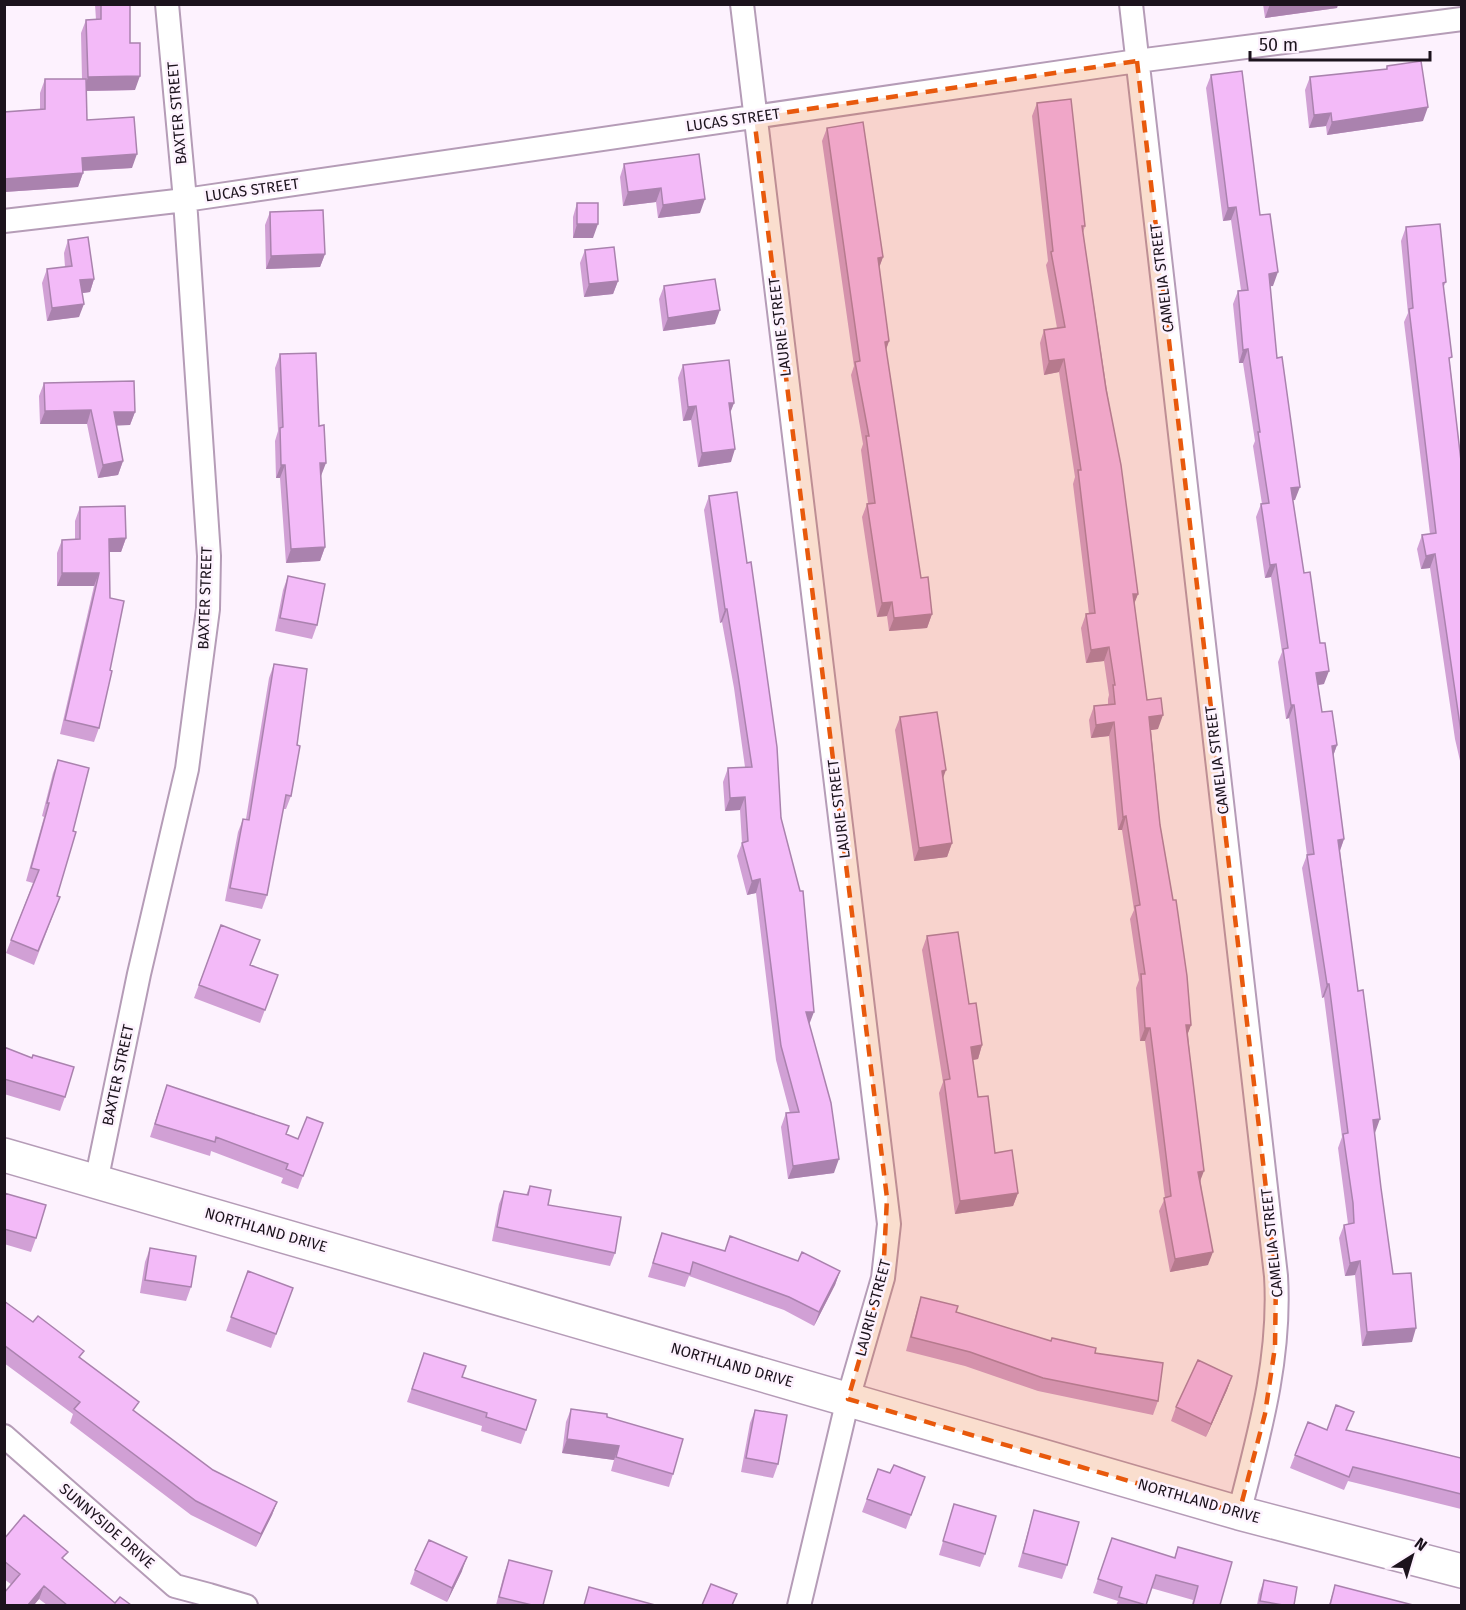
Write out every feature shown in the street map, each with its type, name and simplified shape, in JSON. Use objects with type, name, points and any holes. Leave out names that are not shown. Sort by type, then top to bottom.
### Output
[{"type":"street","name":"BAXTER STREET","points":[[96,1182],[139,975],[187,769],[208,609],[208,556],[185,200],[167,4]]},
{"type":"street","name":"LAURIE STREET","points":[[741,4],[887,1198],[887,1252],[883,1278],[848,1399],[799,1605]]},
{"type":"street","name":"CAMELIA STREET","points":[[1131,4],[1276,1276],[1275,1347],[1267,1403],[1239,1513]]},
{"type":"street","name":"LUCAS STREET","points":[[4,221],[185,200],[1137,61],[1461,19]]},
{"type":"street","name":"NORTHLAND DRIVE","points":[[4,1155],[1239,1513],[1461,1571]]},
{"type":"street","name":"SUNNYSIDE DRIVE","points":[[4,1436],[175,1586],[211,1600],[246,1605]]},
{"type":"highlighted area","points":[[1137,61],[1276,1276],[1275,1347],[1265,1414],[1239,1513],[848,1399],[883,1278],[887,1198],[754,117]]},
{"type":"building","points":[[101,4],[130,4],[130,43],[140,43],[140,76],[88,77],[86,20],[101,19]]},
{"type":"building","points":[[1421,61],[1428,107],[1332,122],[1331,113],[1314,115],[1310,77],[1387,69],[1387,66]]},
{"type":"building","points":[[1242,71],[1260,215],[1270,214],[1278,272],[1269,274],[1277,358],[1282,357],[1300,487],[1291,488],[1304,573],[1310,572],[1320,643],[1325,643],[1329,671],[1316,673],[1322,712],[1332,711],[1337,745],[1332,746],[1344,839],[1338,840],[1358,991],[1363,990],[1380,1119],[1373,1120],[1381,1188],[1393,1274],[1411,1273],[1416,1328],[1367,1332],[1360,1261],[1350,1263],[1344,1225],[1354,1223],[1343,1134],[1348,1133],[1329,984],[1327,984],[1307,855],[1314,854],[1294,705],[1291,705],[1283,649],[1288,648],[1276,564],[1270,565],[1261,504],[1269,503],[1248,349],[1243,350],[1238,291],[1248,290],[1236,207],[1228,208],[1211,75]]},
{"type":"building","points":[[45,79],[86,79],[87,120],[134,117],[137,154],[82,158],[83,173],[4,179],[4,112],[45,109]]},
{"type":"building","points":[[1071,99],[1085,226],[1082,226],[1106,389],[1121,465],[1138,594],[1133,594],[1147,700],[1161,698],[1163,715],[1149,717],[1160,825],[1173,900],[1176,900],[1187,976],[1191,1025],[1186,1025],[1204,1171],[1198,1172],[1213,1252],[1175,1259],[1164,1198],[1171,1196],[1150,1028],[1145,1028],[1141,974],[1145,974],[1135,906],[1140,905],[1126,816],[1123,817],[1114,722],[1096,725],[1094,706],[1115,704],[1113,685],[1115,685],[1109,647],[1091,650],[1086,614],[1095,613],[1078,470],[1081,470],[1064,359],[1049,361],[1044,330],[1065,327],[1051,252],[1053,251],[1037,103]]},
{"type":"building","points":[[863,122],[883,257],[878,258],[889,341],[885,342],[921,578],[928,577],[932,614],[894,618],[892,602],[882,603],[867,504],[875,503],[866,436],[869,436],[855,362],[860,361],[827,128]]},
{"type":"building","points":[[699,154],[705,199],[663,205],[661,188],[628,192],[624,164]]},
{"type":"building","points":[[577,203],[598,203],[598,224],[577,224]]},
{"type":"building","points":[[323,210],[325,254],[271,256],[270,212]]},
{"type":"building","points":[[1440,224],[1446,282],[1443,283],[1452,357],[1449,358],[1461,461],[1461,732],[1435,554],[1426,556],[1422,535],[1436,533],[1409,309],[1413,308],[1406,227]]},
{"type":"building","points":[[88,237],[94,279],[80,280],[84,304],[52,308],[47,269],[72,266],[68,240]]},
{"type":"building","points":[[614,247],[618,281],[589,284],[585,250]]},
{"type":"building","points":[[715,279],[720,310],[668,318],[664,286]]},
{"type":"building","points":[[316,353],[319,426],[324,425],[326,463],[320,463],[325,547],[291,549],[285,465],[281,465],[280,428],[283,427],[280,354]]},
{"type":"building","points":[[729,360],[734,403],[729,403],[735,449],[702,453],[696,406],[688,407],[683,365]]},
{"type":"building","points":[[134,381],[135,412],[114,412],[123,461],[103,465],[91,410],[45,411],[44,383]]},
{"type":"building","points":[[737,492],[747,563],[751,562],[777,747],[781,818],[800,891],[803,891],[814,1012],[806,1012],[831,1103],[839,1159],[793,1166],[786,1113],[799,1112],[781,1046],[760,879],[752,881],[742,843],[748,841],[745,797],[730,798],[728,768],[752,767],[727,609],[725,609],[709,496]]},
{"type":"building","points":[[125,506],[126,538],[109,539],[110,598],[124,601],[99,728],[65,720],[99,573],[62,573],[62,540],[80,539],[80,507]]},
{"type":"building","points":[[288,576],[325,584],[317,625],[280,618]]},
{"type":"building","points":[[274,664],[307,669],[297,745],[300,746],[291,796],[286,795],[267,895],[230,888],[243,819],[249,820]]},
{"type":"building","points":[[937,712],[946,770],[942,771],[952,843],[919,848],[900,717]]},
{"type":"building","points":[[58,760],[89,768],[73,831],[76,832],[57,896],[60,897],[38,951],[11,940],[39,870],[31,868]]},
{"type":"building","points":[[221,925],[260,940],[250,965],[278,975],[265,1010],[199,985]]},
{"type":"building","points":[[958,932],[969,1004],[976,1003],[982,1045],[971,1047],[978,1097],[988,1096],[995,1153],[1012,1150],[1018,1193],[960,1201],[944,1080],[950,1079],[927,936]]},
{"type":"building","points":[[4,1047],[32,1058],[33,1055],[74,1067],[65,1097],[4,1079]]},
{"type":"building","points":[[167,1085],[289,1126],[286,1134],[298,1139],[307,1117],[323,1123],[303,1176],[286,1169],[288,1164],[216,1137],[215,1142],[155,1124]]},
{"type":"building","points":[[530,1186],[551,1190],[548,1205],[621,1217],[615,1253],[497,1227],[504,1191],[528,1195]]},
{"type":"building","points":[[4,1193],[46,1205],[36,1238],[4,1229]]},
{"type":"building","points":[[662,1233],[725,1251],[730,1236],[798,1261],[802,1252],[840,1271],[819,1312],[789,1297],[693,1262],[690,1274],[653,1263]]},
{"type":"building","points":[[150,1248],[196,1256],[191,1287],[145,1280]]},
{"type":"building","points":[[248,1271],[293,1288],[276,1334],[231,1317]]},
{"type":"building","points":[[921,1297],[958,1306],[956,1312],[1051,1341],[1052,1338],[1096,1348],[1095,1353],[1163,1363],[1158,1401],[1043,1378],[970,1352],[911,1337]]},
{"type":"building","points":[[4,1301],[33,1322],[38,1316],[84,1351],[79,1357],[139,1402],[133,1410],[213,1470],[277,1502],[261,1534],[196,1501],[74,1409],[80,1402],[4,1345]]},
{"type":"building","points":[[424,1353],[466,1366],[462,1377],[536,1400],[526,1430],[486,1417],[487,1413],[412,1389]]},
{"type":"building","points":[[1198,1360],[1232,1376],[1211,1424],[1176,1407]]},
{"type":"building","points":[[1336,1405],[1354,1412],[1346,1430],[1461,1458],[1461,1494],[1353,1467],[1349,1477],[1295,1455],[1308,1422],[1327,1430]]},
{"type":"building","points":[[571,1409],[607,1414],[607,1417],[683,1439],[673,1474],[616,1457],[619,1446],[567,1439]]},
{"type":"building","points":[[755,1410],[787,1415],[778,1464],[746,1458]]},
{"type":"building","points":[[894,1465],[925,1477],[911,1515],[867,1499],[878,1469],[890,1473]]},
{"type":"building","points":[[954,1504],[996,1516],[985,1554],[943,1541]]},
{"type":"building","points":[[1034,1510],[1079,1522],[1067,1565],[1023,1553]]},
{"type":"building","points":[[24,1515],[68,1552],[62,1558],[115,1603],[120,1597],[131,1605],[67,1605],[44,1586],[28,1605],[4,1605],[4,1593],[20,1574],[4,1561],[4,1539]]},
{"type":"building","points":[[1112,1538],[1175,1558],[1178,1547],[1232,1562],[1220,1605],[1193,1605],[1198,1586],[1156,1575],[1146,1605],[1119,1597],[1122,1587],[1098,1579]]},
{"type":"building","points":[[429,1540],[467,1557],[452,1588],[415,1570]]},
{"type":"building","points":[[509,1560],[552,1571],[543,1605],[532,1605],[499,1597]]},
{"type":"building","points":[[1264,1580],[1297,1587],[1294,1605],[1260,1601]]},
{"type":"building","points":[[711,1584],[737,1594],[732,1605],[702,1605]]},
{"type":"building","points":[[1335,1585],[1413,1605],[1330,1605]]},
{"type":"building","points":[[589,1587],[655,1605],[584,1605]]}]
